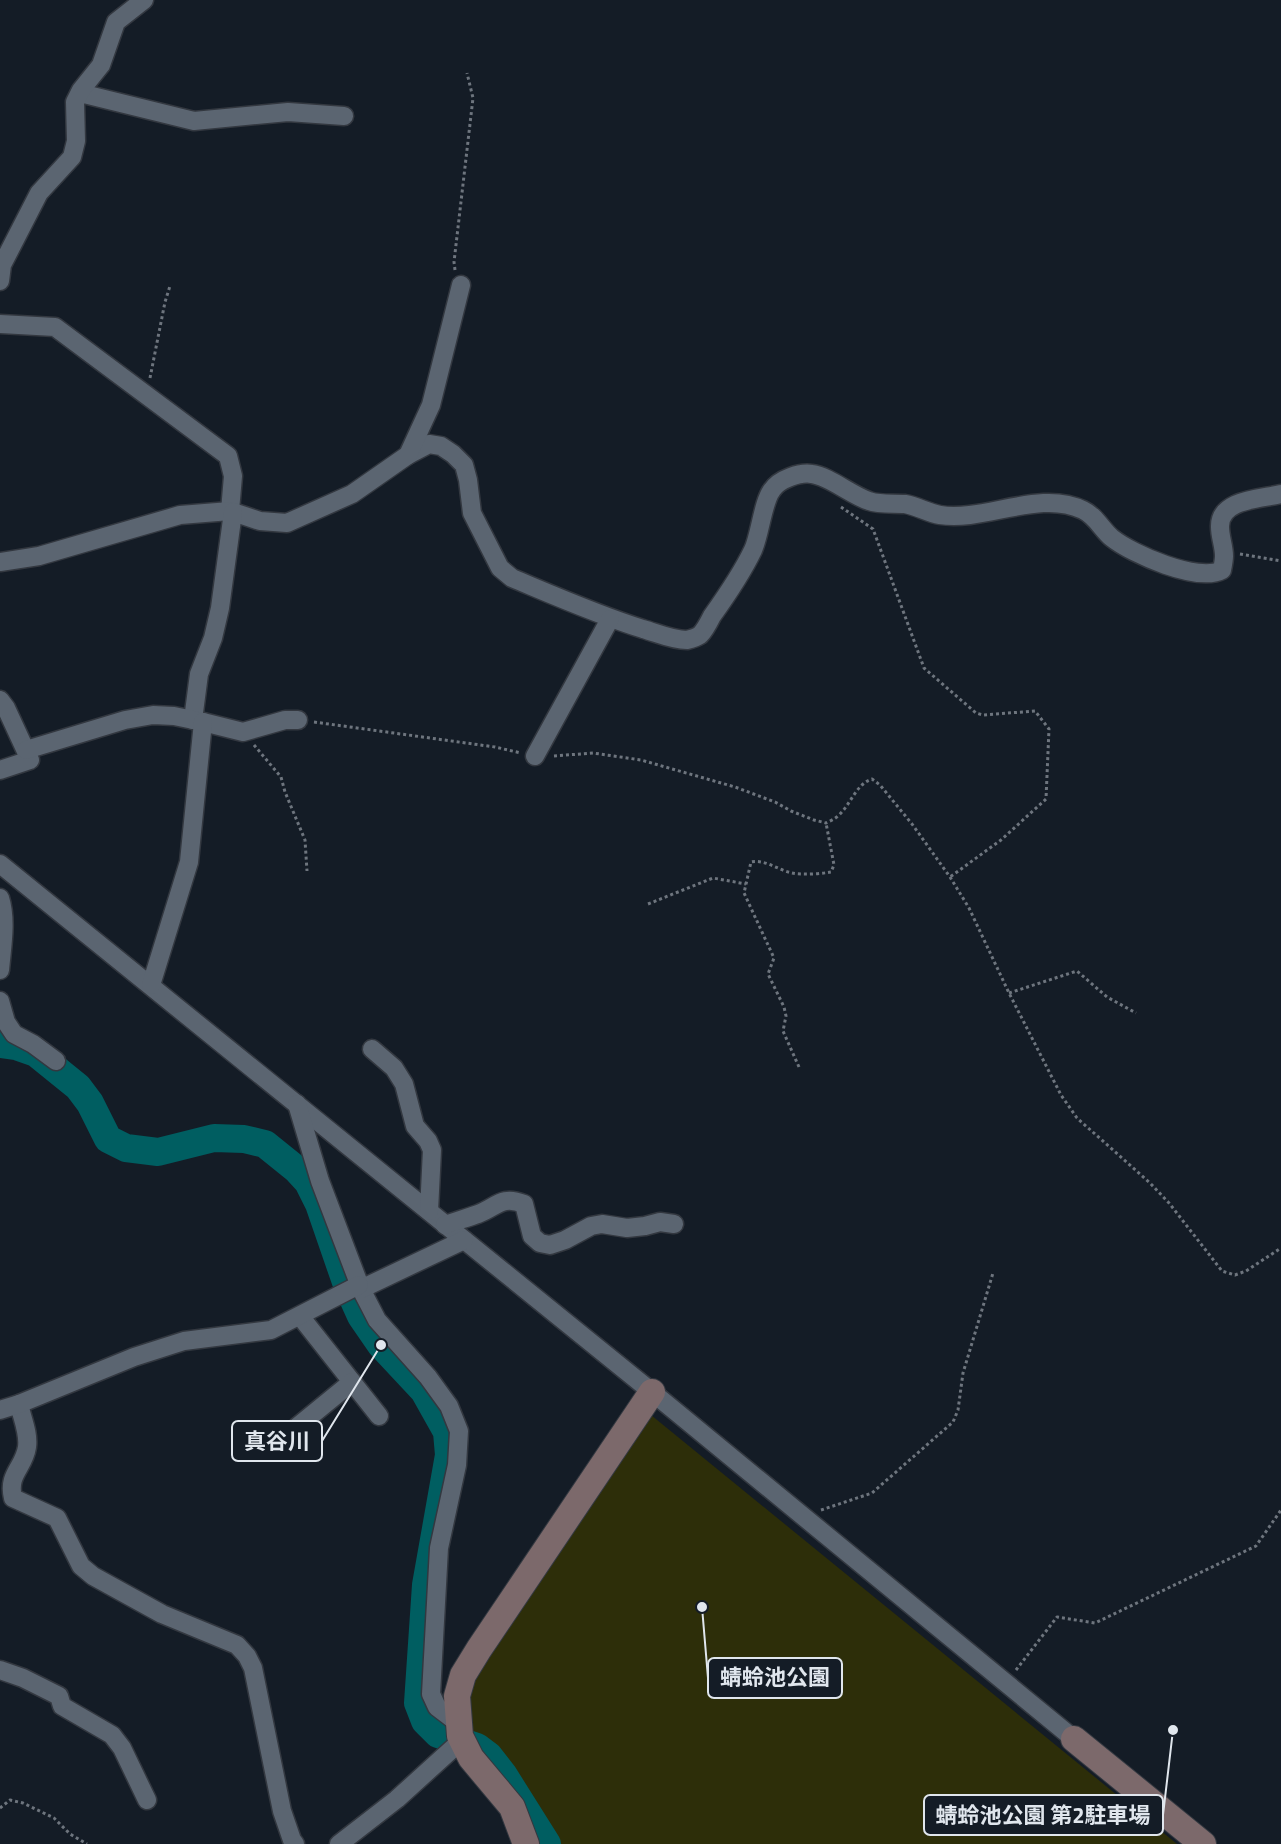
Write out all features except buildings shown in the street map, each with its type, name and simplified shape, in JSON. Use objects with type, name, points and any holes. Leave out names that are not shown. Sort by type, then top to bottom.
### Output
[{"type":"street","points":[[0,281],[2,265],[39,193],[72,157],[76,141],[75,102],[101,65],[116,22],[144,0]]},
{"type":"street","points":[[80,93],[194,121],[288,112],[344,116]]},
{"type":"street","points":[[408,455],[431,405],[461,285]]},
{"type":"street","points":[[0,324],[55,327],[228,456],[233,476],[220,608],[213,638],[199,674],[189,862],[151,985]]},
{"type":"street","points":[[0,562],[39,556],[180,515],[231,512],[260,521],[288,524],[352,494],[408,455],[429,444],[441,446],[453,453],[464,465],[472,513],[500,568],[512,578],[610,619],[670,637],[689,640],[699,636],[753,550],[770,492],[776,484],[802,474],[815,474],[830,480],[850,494],[872,502],[907,504],[939,515],[960,516],[1048,503],[1071,505],[1085,510],[1110,537],[1127,549],[1173,568],[1200,572],[1222,570],[1224,552],[1220,528],[1221,517],[1226,510],[1238,503],[1281,494]]},
{"type":"street","points":[[535,756],[610,619]]},
{"type":"street","points":[[0,700],[30,760],[0,770]]},
{"type":"street","points":[[26,750],[125,720],[153,715],[198,721],[243,732],[285,720],[298,720]]},
{"type":"street","points":[[0,864],[652,1392],[1203,1844]]},
{"type":"street","points":[[0,898],[3,906],[3,927],[0,970]]},
{"type":"street","points":[[0,1001],[6,1022],[15,1034],[56,1061]]},
{"type":"street","points":[[372,1048],[394,1068],[404,1084],[416,1126],[432,1150],[429,1211]]},
{"type":"street","points":[[297,1104],[320,1181],[360,1287],[377,1320],[428,1377],[449,1406],[459,1431],[457,1466],[439,1548],[431,1694],[437,1707],[460,1731]]},
{"type":"street","points":[[445,1225],[481,1213],[495,1204],[514,1200],[524,1204],[532,1236],[540,1243],[550,1245],[591,1226],[602,1224],[627,1228],[660,1222],[674,1224]]},
{"type":"street","points":[[0,1410],[134,1357],[184,1341],[272,1330],[464,1240]]},
{"type":"street","points":[[300,1316],[380,1416]]},
{"type":"street","points":[[297,1427],[352,1382]]},
{"type":"street","points":[[526,1844],[512,1807],[471,1758],[460,1731],[457,1696],[463,1675],[485,1639],[652,1392]]},
{"type":"street","points":[[18,1404],[28,1439],[27,1451],[5,1493],[57,1518],[81,1566],[93,1576],[162,1614],[237,1646],[247,1656],[253,1668],[282,1811],[295,1844]]},
{"type":"street","points":[[0,1670],[23,1678],[59,1696],[62,1706],[112,1735],[122,1748],[147,1800]]},
{"type":"street","points":[[339,1844],[397,1799],[460,1731]]},
{"type":"path","points":[[461,285],[454,262],[473,98],[466,73]]},
{"type":"path","points":[[144,393],[170,286]]},
{"type":"path","points":[[835,503],[873,529],[924,668],[976,713],[983,715],[1035,711],[1049,729],[1046,800],[1000,840],[950,877]]},
{"type":"path","points":[[1224,552],[1281,561]]},
{"type":"path","points":[[298,720],[495,747],[540,757],[593,753],[641,760],[735,787],[826,823],[838,816],[863,782],[872,779],[880,785],[912,824],[969,908],[1060,1095],[1077,1118],[1169,1203],[1222,1271],[1234,1275],[1246,1271],[1281,1248]]},
{"type":"path","points":[[243,732],[281,777],[305,840],[307,871]]},
{"type":"path","points":[[799,1067],[783,1031],[786,1016],[784,1007],[768,974],[774,958],[744,893],[751,862],[758,861],[793,873],[831,872],[834,865],[826,823]]},
{"type":"path","points":[[648,904],[713,878],[746,884]]},
{"type":"path","points":[[1009,993],[1077,971],[1107,998],[1136,1013]]},
{"type":"path","points":[[802,1517],[872,1494],[953,1422],[958,1410],[963,1373],[993,1273]]},
{"type":"path","points":[[1006,1683],[1057,1617],[1095,1623],[1256,1546],[1281,1510]]},
{"type":"path","points":[[0,1808],[10,1800],[22,1803],[54,1818],[70,1834],[87,1844]]},
{"type":"shaded area","points":[[651,1415],[1177,1844],[554,1844],[504,1763],[494,1751],[471,1737],[467,1723],[471,1680]]},
{"type":"waterway","points":[[0,1044],[16,1046],[36,1053],[78,1087],[90,1103],[108,1139],[126,1148],[158,1152],[214,1138],[244,1139],[265,1144],[308,1182],[319,1204],[347,1285],[361,1316],[381,1345],[424,1391],[447,1432],[449,1455],[426,1585],[418,1703],[425,1721],[438,1734],[477,1747],[489,1756],[547,1844]]},
{"type":"place","name":"真谷川","points":[[381,1345]]},
{"type":"place","name":"蜻蛉池公園","points":[[702,1607]]},
{"type":"place","name":"蜻蛉池公園 第2駐車場","points":[[1173,1730]]}]
